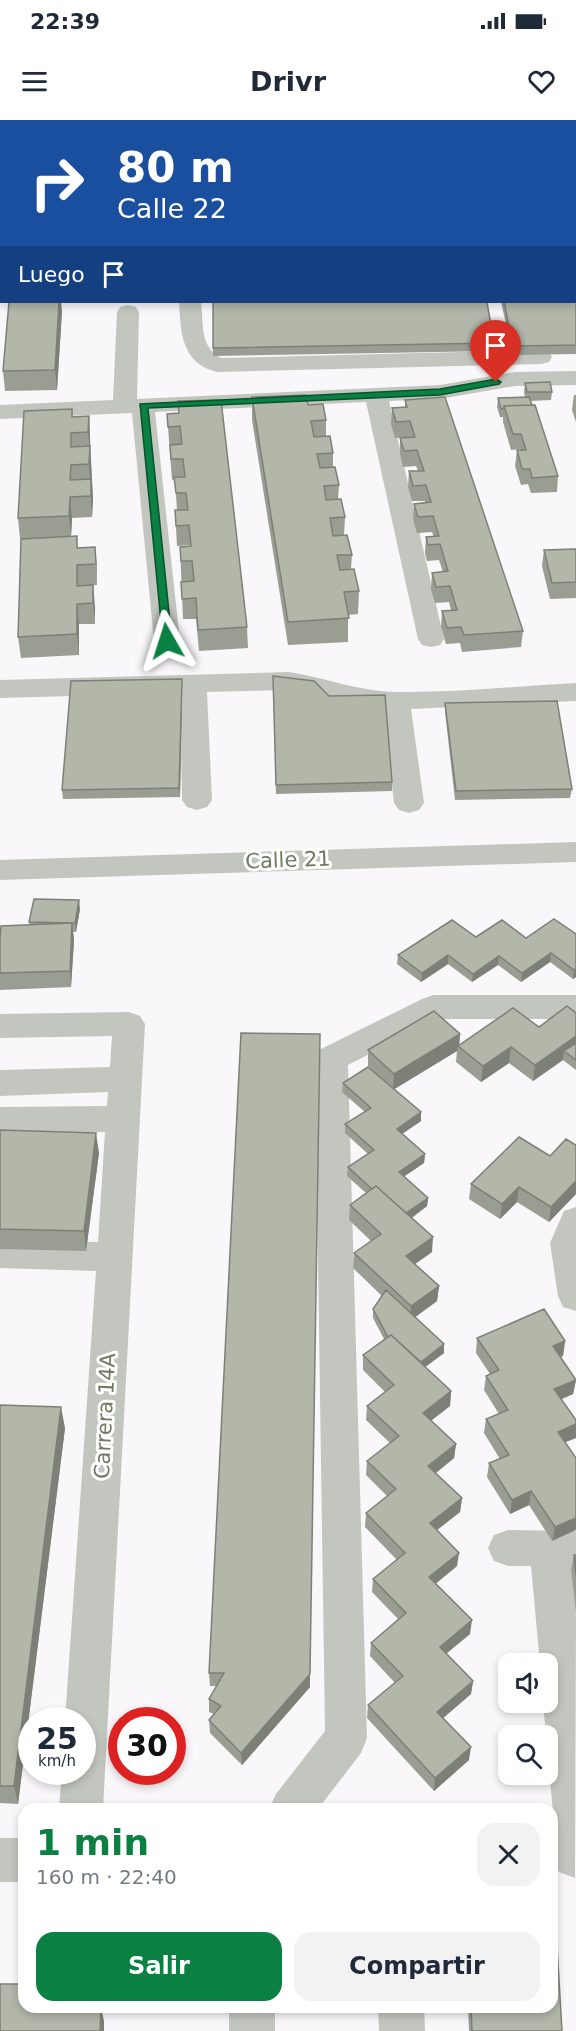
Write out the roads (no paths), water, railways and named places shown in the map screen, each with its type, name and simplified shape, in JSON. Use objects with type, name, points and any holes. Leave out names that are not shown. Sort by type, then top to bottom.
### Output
[{"type":"street","points":[[190,303],[195,349],[203,358],[218,365],[564,357]]},
{"type":"street","points":[[128,312],[134,406],[167,641]]},
{"type":"street","points":[[0,412],[440,392],[514,379],[576,378]]},
{"type":"street","points":[[376,395],[431,639]]},
{"type":"street","points":[[0,689],[288,681],[311,684],[366,698],[396,701],[576,692]]},
{"type":"street","points":[[193,684],[197,800]]},
{"type":"street","points":[[396,701],[409,804]]},
{"type":"street","name":"Calle 21","points":[[0,870],[576,852]]},
{"type":"street","points":[[296,1803],[346,1738],[332,1059],[433,1007],[576,1007]]},
{"type":"street","name":"Carrera 14A","points":[[0,1026],[129,1024],[81,1803]]},
{"type":"street","points":[[0,1083],[126,1079]]},
{"type":"street","points":[[0,1120],[123,1119]]},
{"type":"street","points":[[576,1221],[568,1242],[576,1296]]},
{"type":"street","points":[[0,1254],[115,1257]]},
{"type":"street","points":[[507,1548],[563,1549],[575,1812],[568,1856]]},
{"type":"street","points":[[0,1860],[18,1860]]},
{"type":"street","points":[[252,2013],[252,2031]]},
{"type":"street","points":[[401,2013],[402,2031]]}]
